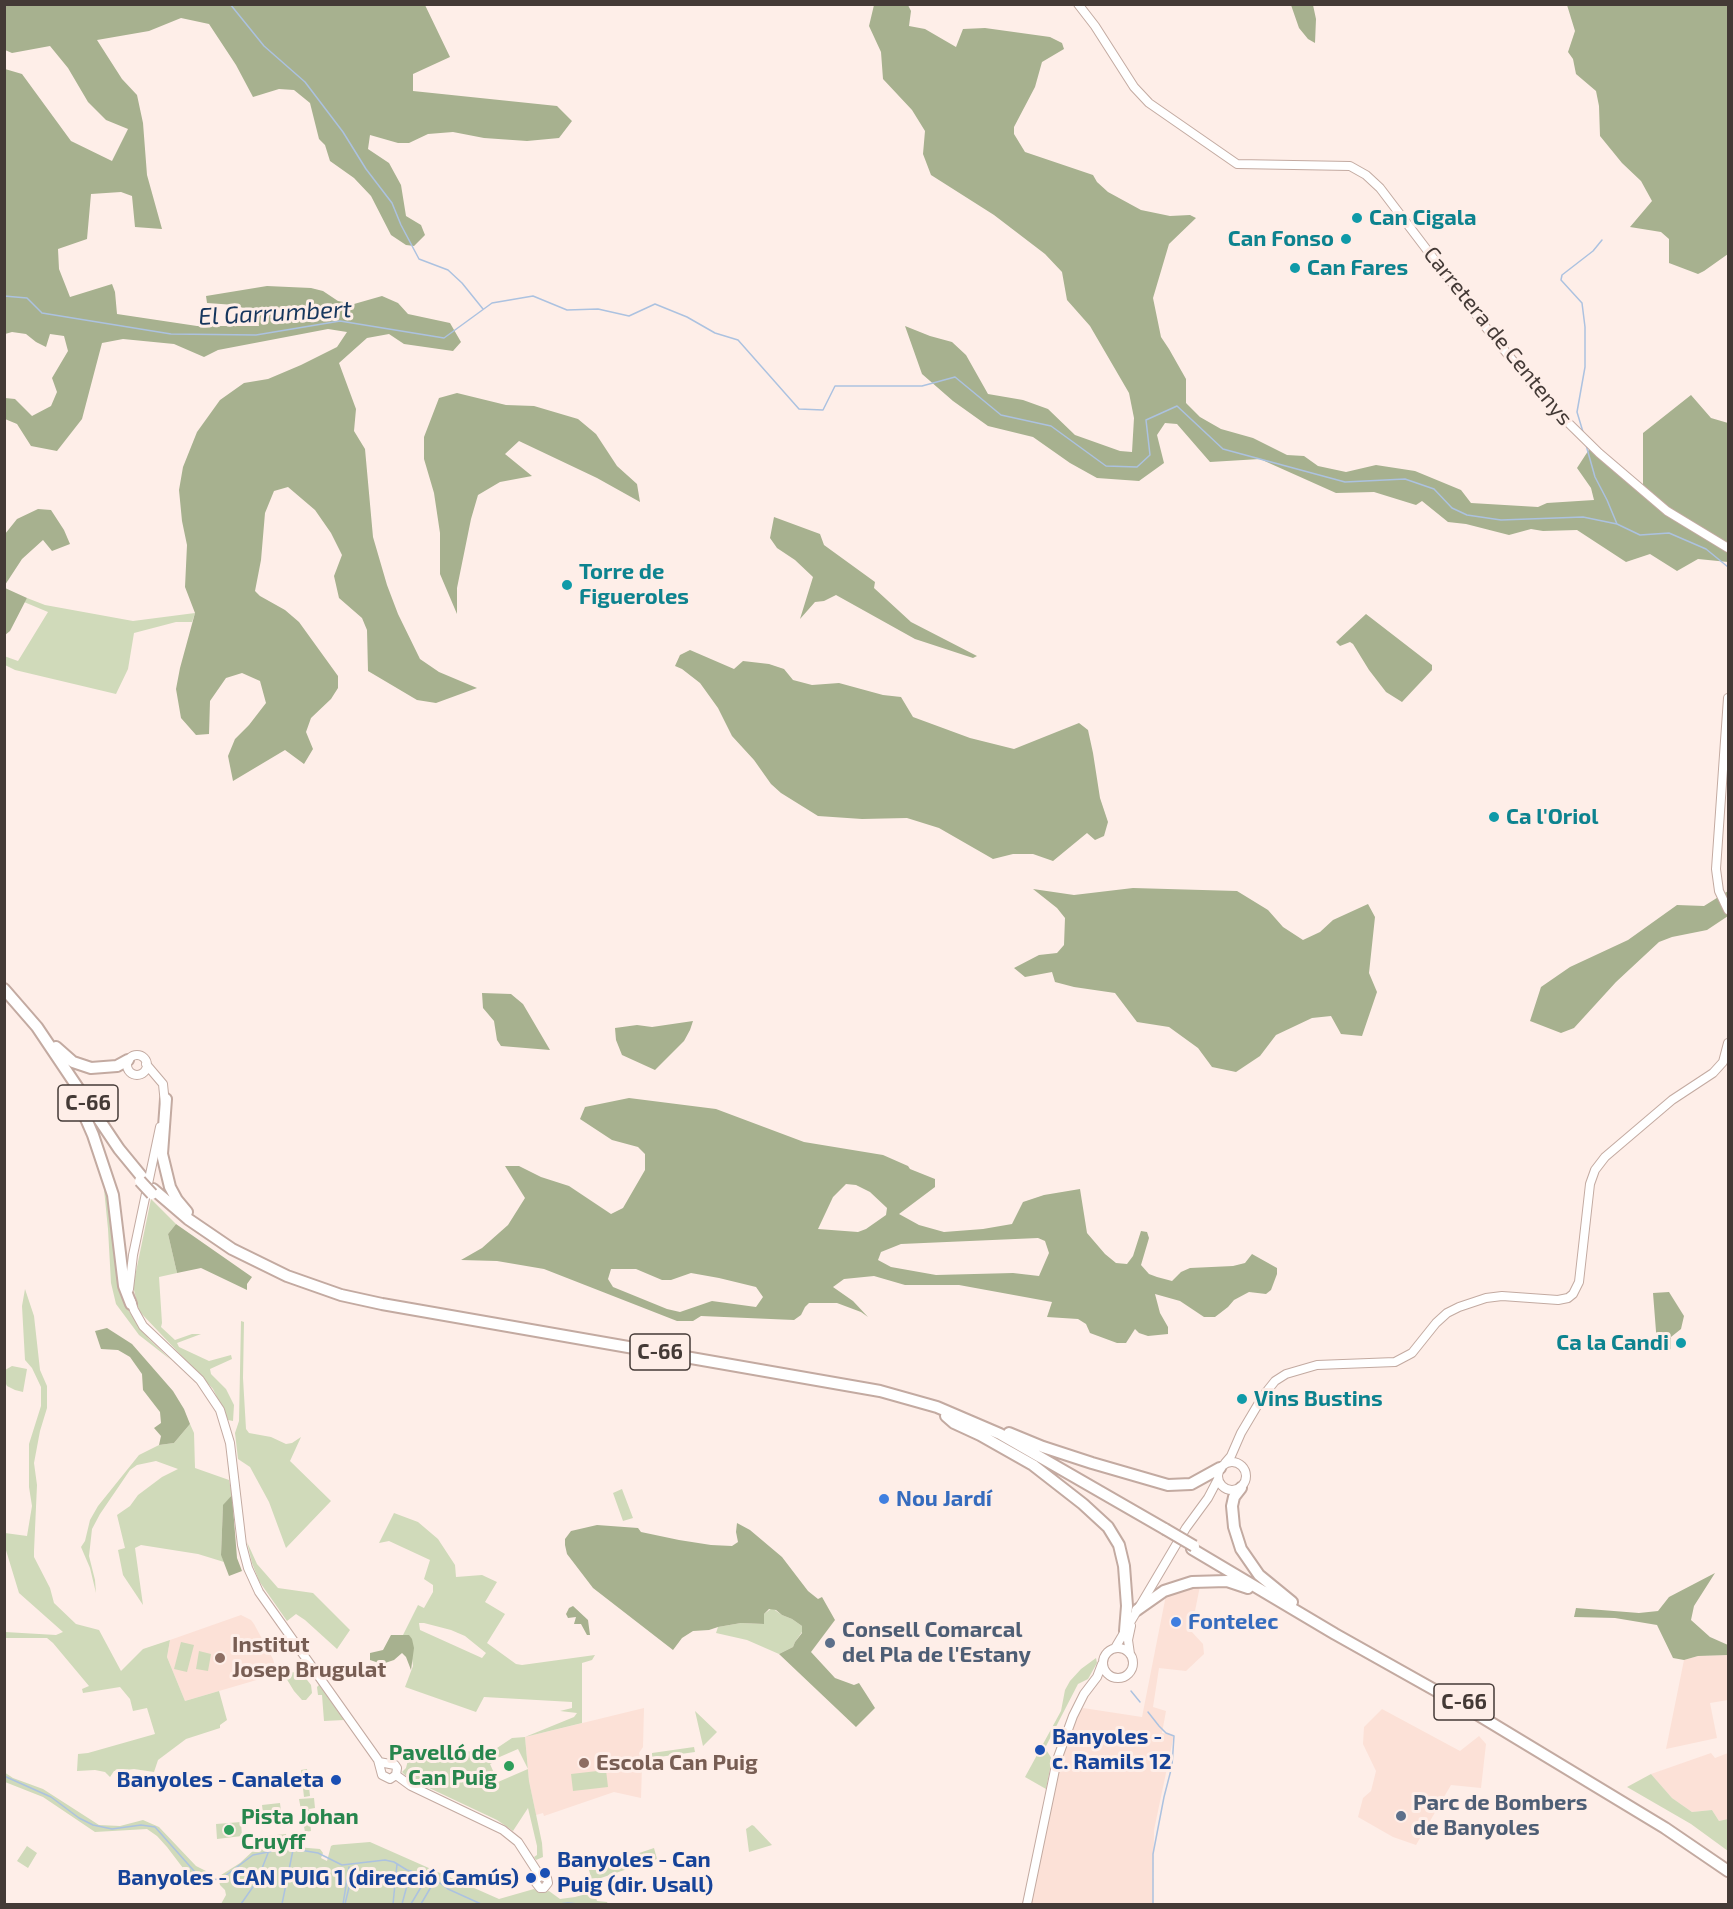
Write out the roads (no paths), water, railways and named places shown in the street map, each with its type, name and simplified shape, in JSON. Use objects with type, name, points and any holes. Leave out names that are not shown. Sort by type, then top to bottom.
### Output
[{"type":"highway","name":"C-66","points":[[4,989],[37,1028],[118,1149],[141,1179]]},
{"type":"highway","name":"C-66","points":[[4,997],[27,1023],[115,1152],[141,1179],[183,1222],[226,1252],[276,1278],[330,1298],[389,1311],[871,1396],[948,1414]]},
{"type":"highway","points":[[37,1028],[67,1058],[81,1065],[91,1068],[117,1066],[128,1060]]},
{"type":"highway","points":[[73,1089],[93,1135],[113,1195],[124,1286],[131,1304]]},
{"type":"highway","points":[[166,1099],[162,1154],[168,1179],[182,1207],[208,1234]]},
{"type":"highway","name":"C-66","points":[[153,1191],[208,1234],[244,1256],[318,1288],[363,1300],[880,1391],[948,1414],[998,1439],[1164,1531],[1270,1596],[1465,1707],[1665,1828],[1728,1870]]},
{"type":"highway","points":[[1128,1627],[1124,1566],[1119,1545],[1108,1527],[1034,1465],[954,1423],[948,1414],[958,1412],[1043,1447],[1155,1483],[1179,1486],[1191,1484],[1221,1470]]},
{"type":"highway","points":[[1241,1488],[1234,1497],[1232,1506],[1234,1527],[1241,1549],[1259,1575],[1292,1602]]},
{"type":"highway","name":"C-66","points":[[1193,1548],[1292,1602],[1496,1721],[1667,1825],[1728,1865]]},
{"type":"highway","points":[[1137,1611],[1164,1591],[1192,1582],[1227,1581],[1270,1596]]},
{"type":"street","name":"Carretera de Centenys","points":[[1078,4],[1134,87],[1149,103],[1237,164],[1350,166],[1366,175],[1380,188],[1483,324],[1543,398],[1599,453],[1667,511],[1728,548]]},
{"type":"street","points":[[1728,698],[1716,869],[1716,882],[1728,910]]},
{"type":"street","points":[[1027,1905],[1057,1760],[1084,1694],[1095,1680],[1106,1654],[1115,1648],[1186,1528],[1208,1498],[1241,1432],[1275,1381],[1296,1369],[1317,1365],[1395,1362],[1412,1353],[1436,1323],[1448,1313],[1486,1298],[1502,1296],[1558,1300],[1568,1298],[1573,1294],[1579,1282],[1590,1184],[1595,1170],[1605,1157],[1672,1100],[1713,1073],[1723,1062],[1728,1043]]},
{"type":"street","points":[[155,1075],[131,1072],[128,1060],[139,1055],[144,1058],[146,1064],[163,1083],[166,1099],[130,1267],[128,1288],[131,1304],[143,1326],[195,1374],[215,1402],[229,1434],[242,1545],[254,1581],[273,1613],[382,1765],[382,1775],[386,1778],[396,1775]]},
{"type":"street","points":[[142,1073],[146,1064]]},
{"type":"street","points":[[1208,1498],[1228,1490],[1241,1488],[1246,1479],[1236,1446]]},
{"type":"street","points":[[1221,1470],[1236,1462],[1242,1466]]},
{"type":"street","points":[[1221,1470],[1222,1487],[1228,1490]]},
{"type":"street","points":[[1095,1680],[1122,1678],[1130,1673],[1133,1663],[1128,1627]]},
{"type":"street","points":[[1115,1648],[1125,1649],[1130,1654]]},
{"type":"street","points":[[1102,1664],[1104,1671],[1112,1678]]},
{"type":"street","points":[[382,1765],[391,1763],[396,1766],[396,1775]]},
{"type":"street","points":[[396,1775],[411,1786],[503,1830],[518,1842],[540,1876]]},
{"type":"waterway","points":[[230,4],[264,46],[305,82],[343,132],[366,169],[392,203],[419,259],[448,270],[483,309]]},
{"type":"waterway","points":[[1583,432],[1577,412],[1585,367],[1585,327],[1582,303],[1561,280],[1562,275],[1593,251],[1602,240]]},
{"type":"waterway","name":"El Garrumbert","points":[[4,296],[27,298],[42,313],[171,334],[256,335],[340,321],[444,338],[492,303],[533,296],[567,310],[598,309],[629,316],[655,304],[687,317],[715,333],[738,340],[799,409],[823,410],[835,386],[922,386],[955,377],[1001,415],[1051,426],[1106,466],[1137,467],[1150,455],[1146,420],[1177,406],[1223,449],[1345,482],[1405,479],[1434,489],[1452,508],[1467,515],[1501,520],[1583,517],[1617,524],[1640,535],[1669,533],[1706,549],[1728,567]]},
{"type":"waterway","points":[[1586,445],[1595,477],[1617,524]]},
{"type":"waterway","points":[[1131,1691],[1140,1702]]},
{"type":"waterway","points":[[1148,1712],[1166,1733],[1174,1736],[1172,1766],[1153,1854],[1153,1904]]},
{"type":"waterway","points":[[4,1776],[51,1797],[79,1818],[93,1825],[112,1829],[141,1825],[155,1827],[195,1872],[209,1880],[221,1879],[253,1855],[288,1848],[318,1853],[342,1865],[385,1860],[394,1862],[407,1870],[433,1878],[448,1889],[481,1904]]},
{"type":"waterway","points":[[282,1904],[293,1850]]},
{"type":"waterway","points":[[241,1904],[257,1881],[268,1853]]},
{"type":"waterway","points":[[393,1904],[397,1864]]},
{"type":"waterway","points":[[343,1904],[349,1867]]},
{"type":"waterway","points":[[402,1904],[411,1871]]},
{"type":"waterway","points":[[345,1904],[352,1875],[395,1882]]},
{"type":"waterway","points":[[411,1904],[427,1877]]},
{"type":"waterway","points":[[421,1904],[435,1880]]},
{"type":"waterway","points":[[559,1904],[578,1904]]},
{"type":"place","name":"Can Cigala","points":[[1357,218]]},
{"type":"place","name":"Can Fonso","points":[[1346,239]]},
{"type":"place","name":"Can Fares","points":[[1295,268]]},
{"type":"place","name":"Torre de Figueroles","points":[[567,585]]},
{"type":"place","name":"Ca l'Oriol","points":[[1494,817]]},
{"type":"place","name":"Ca la Candi","points":[[1681,1343]]},
{"type":"place","name":"Vins Bustins","points":[[1242,1399]]},
{"type":"place","name":"Nou Jardí","points":[[884,1499]]},
{"type":"place","name":"Fontelec","points":[[1176,1622]]},
{"type":"place","name":"Consell Comarcal del Pla de l'Estany","points":[[830,1643]]},
{"type":"place","name":"Institut Josep Brugulat","points":[[220,1658]]},
{"type":"place","name":"Banyoles - c. Ramils 12","points":[[1040,1750]]},
{"type":"place","name":"Escola Can Puig","points":[[584,1763]]},
{"type":"place","name":"Pavelló de Can Puig","points":[[509,1766]]},
{"type":"place","name":"Banyoles - Canaleta","points":[[336,1780]]},
{"type":"place","name":"Parc de Bombers de Banyoles","points":[[1401,1816]]},
{"type":"place","name":"Pista Johan Cruyff","points":[[229,1830]]},
{"type":"place","name":"Banyoles - Can Puig (dir. Usall)","points":[[545,1873]]},
{"type":"place","name":"Banyoles - CAN PUIG 1 (direcció Camús)","points":[[531,1878]]}]
